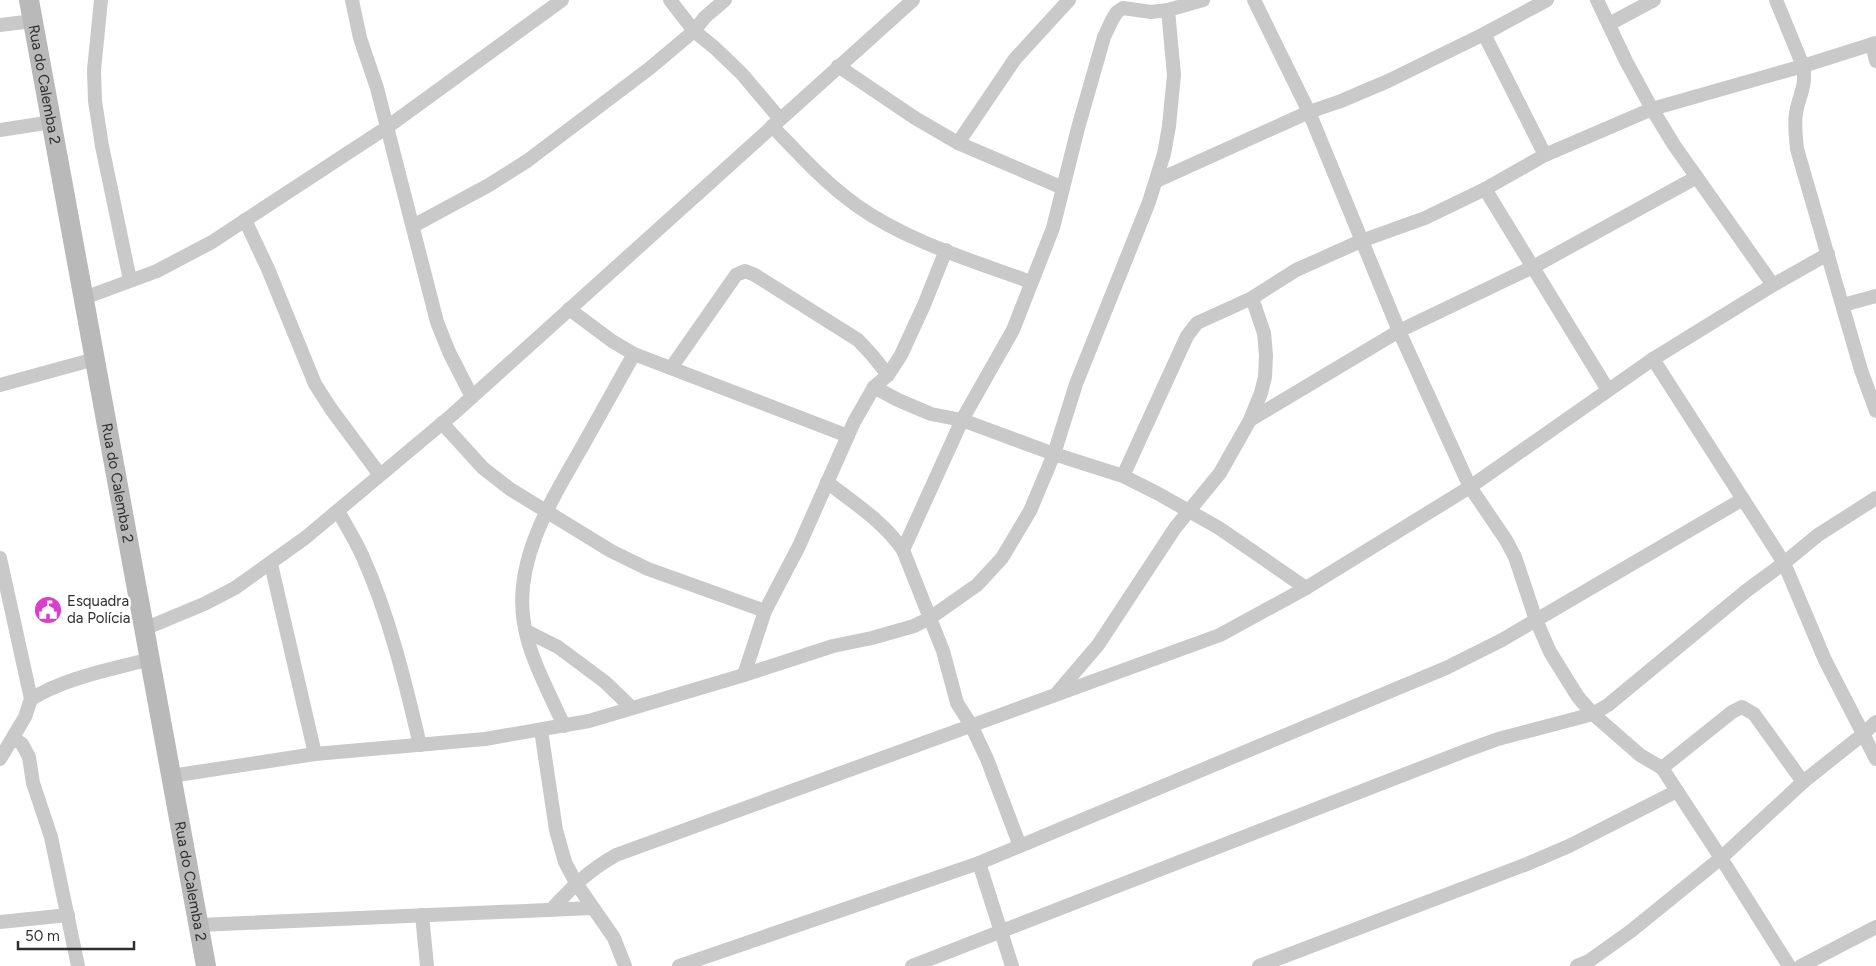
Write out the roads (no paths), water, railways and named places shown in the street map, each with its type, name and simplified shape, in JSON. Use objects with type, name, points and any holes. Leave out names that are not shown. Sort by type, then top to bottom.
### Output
[{"type":"main road","name":"Rua do Calemba 2","points":[[29,0],[206,966]]},
{"type":"street","points":[[100,0],[94,70],[95,101],[102,146],[130,280]]},
{"type":"street","points":[[352,0],[360,38],[377,88],[437,322],[449,352],[472,397]]},
{"type":"street","points":[[84,298],[157,271],[212,242],[386,128],[562,0]]},
{"type":"street","points":[[670,0],[694,31],[742,74],[776,122],[832,186],[857,206],[891,226],[946,250],[1031,282]]},
{"type":"street","points":[[413,226],[489,185],[527,161],[650,68],[694,31],[705,17],[724,0]]},
{"type":"street","points":[[144,629],[204,604],[235,588],[271,564],[338,511],[472,397],[913,0]]},
{"type":"street","points":[[958,143],[1015,59],[1069,0]]},
{"type":"street","points":[[902,550],[962,420],[1013,330],[1053,228],[1078,128],[1104,37],[1112,20],[1122,8],[1151,12],[1168,10],[1203,0]]},
{"type":"street","points":[[1254,0],[1309,112],[1399,331],[1470,487],[1506,540],[1515,557],[1541,636],[1562,674],[1593,714],[1640,755],[1662,768],[1789,966]]},
{"type":"street","points":[[1156,181],[1309,112],[1388,81],[1484,34],[1547,0]]},
{"type":"street","points":[[1597,0],[1652,109],[1674,145],[1773,284]]},
{"type":"street","points":[[1608,24],[1654,0]]},
{"type":"street","points":[[1776,0],[1803,66],[1804,84],[1796,112],[1795,132],[1797,149],[1843,305],[1870,374],[1876,412]]},
{"type":"street","points":[[172,776],[315,754],[485,739],[589,721],[744,675],[833,646],[872,638],[914,626],[930,618],[977,585],[1002,558],[1030,511],[1054,454],[1076,384],[1137,236],[1156,181],[1169,126],[1174,75],[1168,10]]},
{"type":"street","points":[[0,24],[33,21]]},
{"type":"street","points":[[1484,34],[1545,155]]},
{"type":"street","points":[[1123,476],[1192,328],[1201,321],[1252,298],[1296,270],[1361,241],[1425,218],[1484,189],[1545,155],[1652,109],[1874,44],[1876,60]]},
{"type":"street","points":[[838,66],[915,118],[958,143],[1063,188]]},
{"type":"street","points":[[0,130],[52,122]]},
{"type":"street","points":[[1250,420],[1399,331],[1533,267],[1697,177]]},
{"type":"street","points":[[1484,189],[1608,390]]},
{"type":"street","points":[[245,220],[268,269],[315,384],[331,409],[380,475]]},
{"type":"street","points":[[744,675],[765,611],[799,546],[863,404],[874,387],[888,375],[901,354],[924,305],[946,250]]},
{"type":"street","points":[[551,910],[576,883],[593,869],[616,855],[1220,636],[1306,588],[1470,487],[1652,359],[1773,284],[1828,254]]},
{"type":"street","points":[[671,368],[736,274],[745,271],[755,275],[858,340],[888,375]]},
{"type":"street","points":[[1843,305],[1876,296]]},
{"type":"street","points":[[1055,695],[1098,645],[1175,528],[1220,473],[1250,420],[1265,378],[1266,355],[1264,333],[1252,298]]},
{"type":"street","points":[[569,309],[612,341],[634,354],[848,436]]},
{"type":"street","points":[[564,726],[542,676],[526,630],[522,601],[527,561],[545,512],[634,354]]},
{"type":"street","points":[[0,385],[95,359]]},
{"type":"street","points":[[1652,359],[1784,564],[1824,660],[1876,759]]},
{"type":"street","points":[[874,387],[931,414],[962,420],[1054,454],[1123,476],[1157,492],[1227,533],[1306,588]]},
{"type":"street","points":[[442,423],[483,468],[510,490],[611,551],[648,569],[765,611]]},
{"type":"street","points":[[828,482],[878,521],[895,539],[902,550],[943,651],[957,703],[971,725],[1004,801],[1020,846]]},
{"type":"street","points":[[912,966],[1498,739],[1593,714],[1608,706],[1711,618],[1784,564],[1818,535],[1876,498]]},
{"type":"street","points":[[679,966],[979,863],[1446,668],[1502,640],[1743,499]]},
{"type":"street","points":[[338,511],[361,554],[378,594],[408,694],[420,745]]},
{"type":"street","points":[[0,558],[31,699],[26,717],[0,759]]},
{"type":"street","points":[[271,564],[315,754]]},
{"type":"street","points":[[526,630],[558,647],[605,682],[632,708]]},
{"type":"street","points":[[31,699],[48,689],[89,675],[150,659]]},
{"type":"street","points":[[1662,768],[1732,712],[1742,707],[1754,714],[1804,782]]},
{"type":"street","points":[[1586,964],[1631,931],[1721,858],[1804,782],[1876,722]]},
{"type":"street","points":[[540,730],[556,830],[565,862],[592,908],[614,938],[625,966]]},
{"type":"street","points":[[13,738],[22,744],[28,757],[33,783],[51,837],[78,966]]},
{"type":"street","points":[[1259,966],[1569,846],[1677,791]]},
{"type":"street","points":[[979,863],[1012,966]]},
{"type":"street","points":[[199,925],[592,908]]},
{"type":"street","points":[[0,922],[68,915]]},
{"type":"street","points":[[422,915],[428,966]]},
{"type":"street","points":[[1801,966],[1876,927]]},
{"type":"place","name":"Esquadra da Polícia","points":[[48,610]]}]
